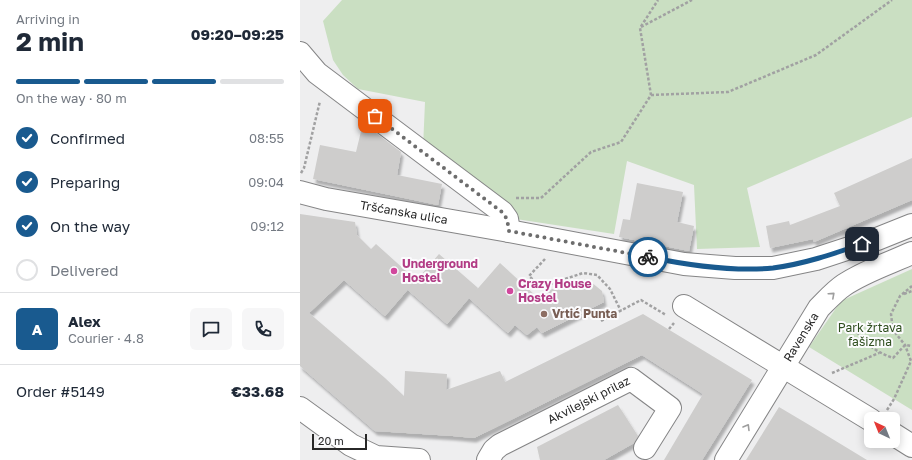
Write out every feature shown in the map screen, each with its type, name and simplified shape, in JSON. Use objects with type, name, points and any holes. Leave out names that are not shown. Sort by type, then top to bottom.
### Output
[{"type":"street","points":[[300,53],[317,73],[499,210],[507,219],[509,231]]},
{"type":"street","name":"Tršćanska ulica","points":[[300,192],[326,199],[560,240],[684,264],[735,268],[773,268],[816,259],[877,239],[912,225]]},
{"type":"street","name":"Ravenska","points":[[726,460],[819,308],[830,296],[855,278],[912,253]]},
{"type":"street","points":[[680,313],[870,412]]},
{"type":"street","name":"Akvilejski prilaz","points":[[488,460],[494,450],[500,445],[631,379],[670,408],[645,448]]},
{"type":"street","points":[[300,408],[351,445],[376,457],[419,460]]},
{"type":"street","points":[[900,438],[912,446]]},
{"type":"path","points":[[499,210],[505,198],[541,198],[591,152],[621,142],[651,95],[640,28],[658,0]]},
{"type":"path","points":[[640,28],[692,0]]},
{"type":"path","points":[[651,95],[728,92],[816,55],[892,0]]},
{"type":"path","points":[[300,176],[304,168],[326,79]]},
{"type":"path","points":[[560,240],[530,276],[541,287],[582,273],[597,275],[610,289],[622,311]]},
{"type":"path","points":[[882,412],[894,399],[911,361],[905,345],[894,330],[891,314],[900,296],[912,286]]},
{"type":"path","points":[[900,296],[912,291]]},
{"type":"path","points":[[669,329],[680,313]]},
{"type":"path","points":[[854,328],[865,343],[879,353],[893,358],[905,345]]},
{"type":"path","points":[[905,345],[912,346]]},
{"type":"path","points":[[811,382],[879,353]]},
{"type":"green space","points":[[342,0],[912,0],[912,117],[747,188],[760,247],[697,249],[694,185],[627,161],[614,234],[516,219],[423,148],[425,102],[358,89],[343,75],[333,60],[323,21]]},
{"type":"green space","name":"Park žrtava fašizma","points":[[912,269],[912,410],[809,347],[841,301]]},
{"type":"building","points":[[363,123],[401,152],[397,175],[442,184],[438,205],[313,179],[320,145],[356,152]]},
{"type":"building","points":[[912,158],[912,200],[814,242],[813,239],[770,248],[766,226],[789,221],[790,225],[840,206],[834,193]]},
{"type":"building","points":[[637,183],[683,192],[677,222],[694,226],[689,251],[619,237],[623,219],[630,220]]},
{"type":"building","points":[[300,214],[355,222],[357,235],[371,249],[376,244],[416,280],[385,316],[344,280],[309,313],[404,396],[405,371],[447,374],[446,390],[500,371],[505,382],[643,314],[752,380],[702,460],[664,460],[703,394],[642,355],[474,438],[375,431],[300,366]]},
{"type":"building","points":[[439,254],[478,288],[473,294],[500,263],[536,296],[564,284],[565,287],[581,280],[591,282],[602,291],[604,302],[542,333],[537,327],[527,335],[515,325],[508,333],[469,298],[447,324],[408,290]]},
{"type":"building","points":[[618,405],[638,436],[634,443],[604,460],[540,460],[537,447]]},
{"type":"building","points":[[779,407],[811,426],[867,460],[746,460]]},
{"type":"way so far","points":[[375,116],[502,212],[507,219],[509,231],[648,257]]},
{"type":"place","name":"Underground Hostel","points":[[394,271]]},
{"type":"place","name":"Crazy House Hostel","points":[[510,291]]},
{"type":"place","name":"Vrtić Punta","points":[[544,314]]},
{"type":"route","points":[[648,257],[684,264],[735,268],[773,268],[816,259],[862,244]]}]
